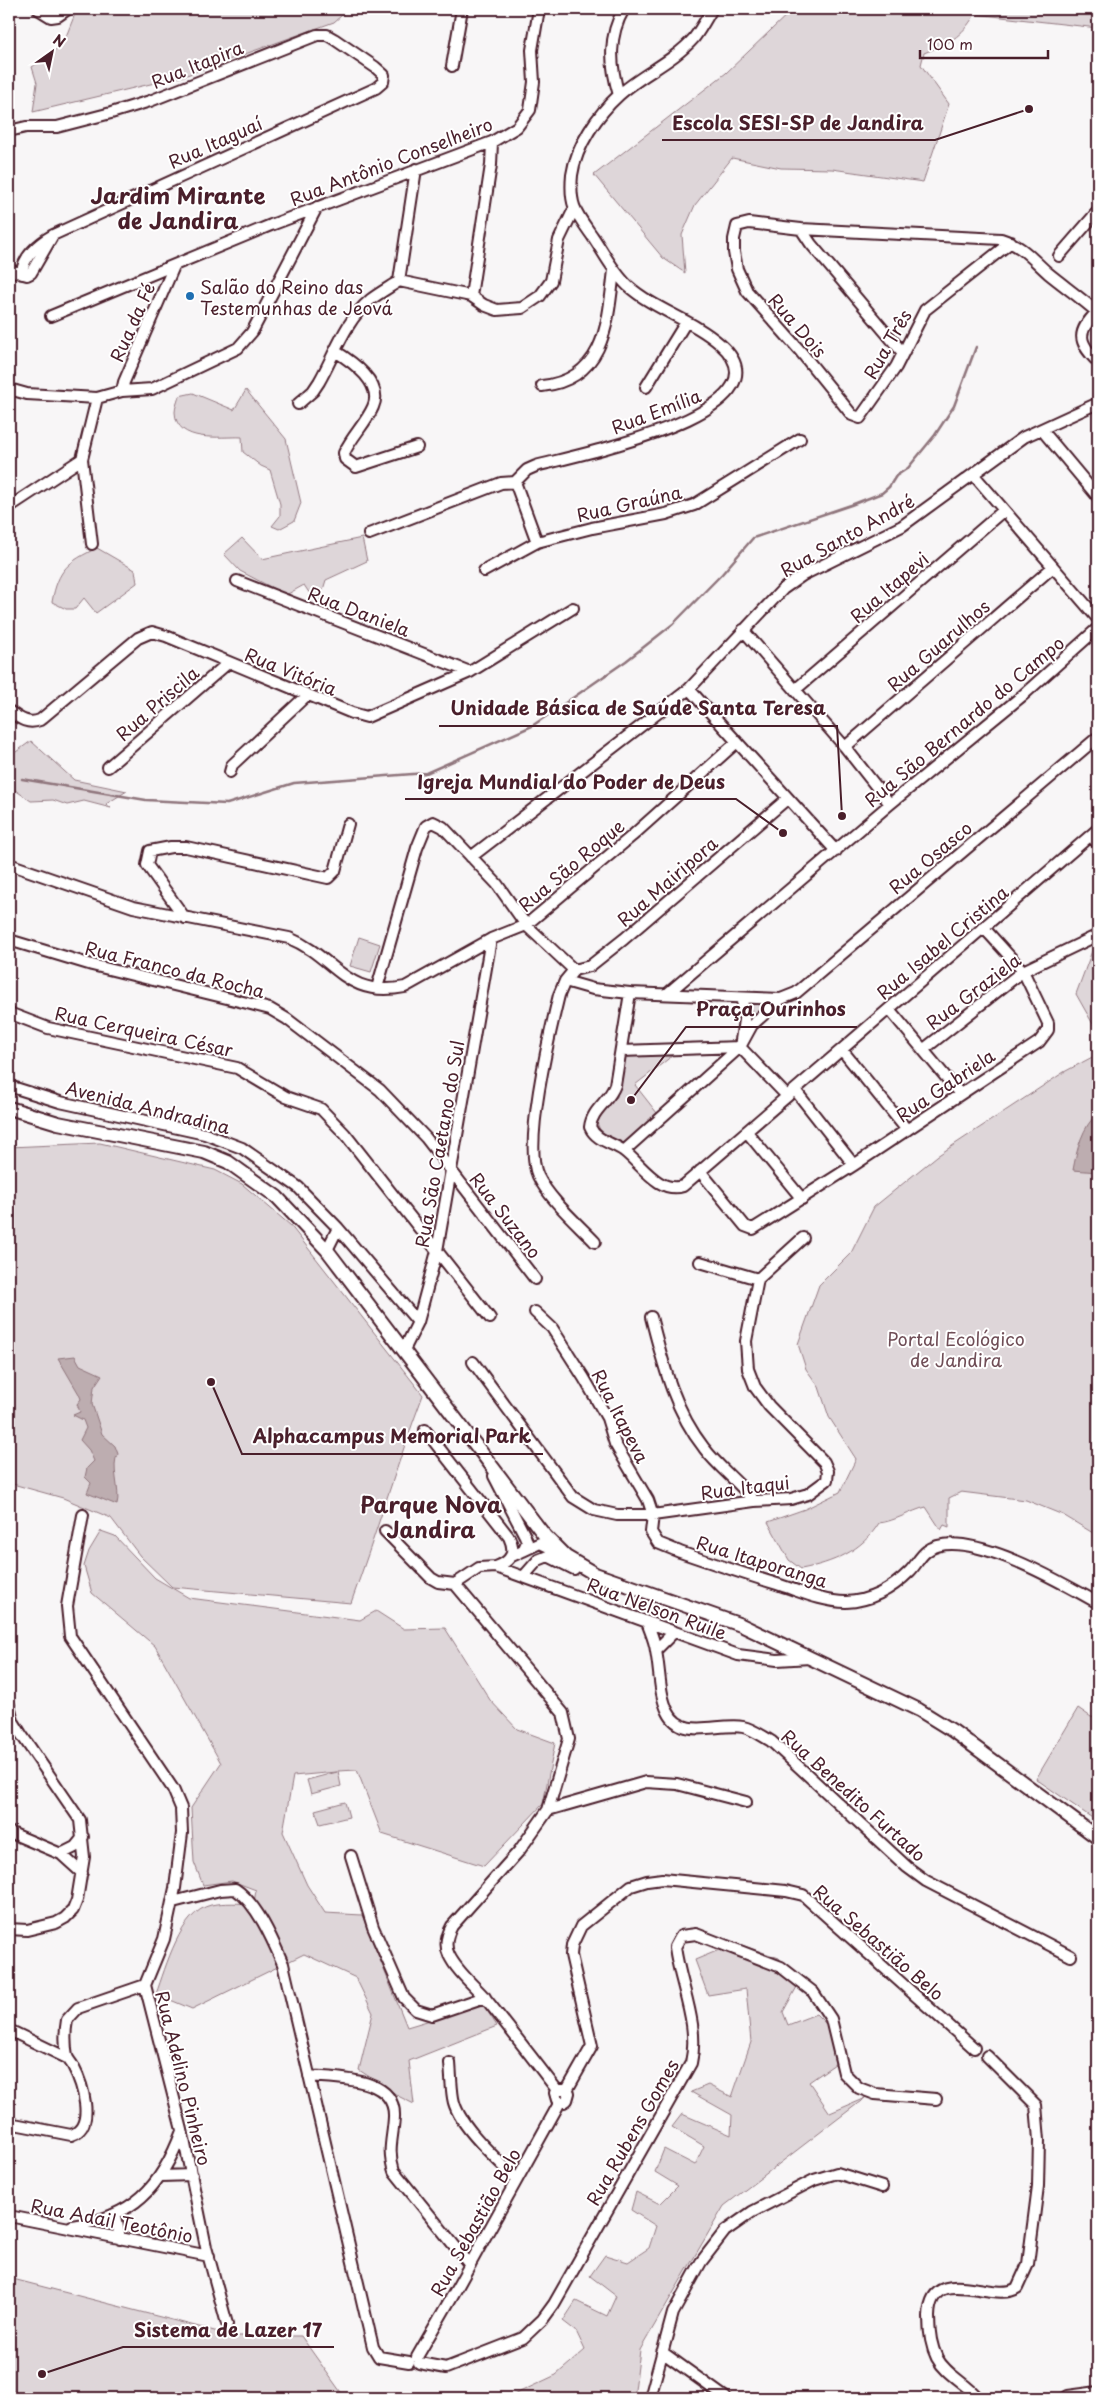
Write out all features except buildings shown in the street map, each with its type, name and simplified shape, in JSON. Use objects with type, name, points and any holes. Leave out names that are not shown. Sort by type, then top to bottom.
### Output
[{"type":"main road","points":[[9,1108],[58,1123],[204,1152],[228,1162],[277,1197],[327,1250],[545,1536],[566,1557],[615,1583],[741,1625],[919,1710],[953,1731],[1098,1838]]},
{"type":"street","points":[[38,9],[52,17],[68,9]]},
{"type":"street","points":[[452,66],[462,9]]},
{"type":"street","name":"Rua Antônio Conselheiro","points":[[51,316],[317,207],[492,142],[518,127],[530,110],[534,82],[532,50],[539,9]]},
{"type":"street","points":[[619,95],[615,81],[612,46],[617,21],[624,9]]},
{"type":"street","points":[[298,404],[313,391],[350,323],[361,308],[371,299],[400,281],[471,296],[484,305],[498,310],[522,308],[540,296],[551,281],[559,240],[574,210],[572,174],[576,156],[595,123],[619,95],[693,39],[710,11]]},
{"type":"street","name":"Rua Itapira","points":[[9,131],[26,127],[56,127],[150,101],[317,35],[328,35],[376,67],[384,75]]},
{"type":"street","name":"Rua Itaguaí","points":[[9,270],[22,274],[22,268],[32,252],[53,235],[376,88],[383,82],[384,75]]},
{"type":"street","points":[[471,296],[491,164],[492,142]]},
{"type":"street","points":[[400,281],[416,169]]},
{"type":"street","points":[[9,389],[27,394],[97,398],[122,391],[152,388],[238,348],[245,342],[317,207]]},
{"type":"street","name":"Rua Emília","points":[[369,534],[501,483],[514,482],[527,470],[536,466],[640,438],[682,423],[712,408],[734,382],[736,374],[735,364],[729,352],[720,344],[642,296],[628,285],[614,270],[574,210]]},
{"type":"street","points":[[1060,256],[1098,211]]},
{"type":"street","name":"Rua Dois","points":[[802,228],[749,223],[740,225],[735,230],[734,252],[737,268],[747,291],[801,352],[852,415],[860,418],[868,410]]},
{"type":"street","points":[[802,228],[986,237],[1011,242],[1025,250],[1048,274],[1098,311],[1082,329],[1081,336],[1084,344],[1098,362]]},
{"type":"street","points":[[802,228],[811,244],[903,352]]},
{"type":"street","name":"Rua Três","points":[[868,410],[903,352],[925,310],[1011,242]]},
{"type":"street","name":"Rua da Fé","points":[[122,391],[124,382],[174,266]]},
{"type":"street","points":[[542,386],[559,384],[572,378],[597,352],[608,328],[614,270]]},
{"type":"street","points":[[646,387],[686,322]]},
{"type":"street","points":[[335,351],[362,372],[372,384],[376,395],[375,405],[344,452],[345,459],[356,467],[417,447]]},
{"type":"street","points":[[92,544],[82,459],[97,398]]},
{"type":"street","name":"Rua Santo André","points":[[471,857],[689,689],[783,589],[803,575],[902,526],[938,502],[1024,436],[1042,430],[1098,403]]},
{"type":"street","points":[[1042,430],[1098,497]]},
{"type":"street","name":"Rua Graúna","points":[[484,571],[536,542],[592,528],[666,514],[694,505],[800,439]]},
{"type":"street","points":[[9,507],[82,459]]},
{"type":"street","points":[[973,474],[1098,618]]},
{"type":"street","points":[[514,482],[536,542]]},
{"type":"street","name":"Rua Itapevi","points":[[795,690],[1004,510]]},
{"type":"street","name":"Rua Guarulhos","points":[[845,747],[1053,567]]},
{"type":"street","name":"Rua Daniela","points":[[237,581],[470,672]]},
{"type":"street","name":"Rua Vitória","points":[[9,711],[24,721],[32,723],[40,720],[138,638],[152,632],[166,636],[307,695],[367,717],[470,672],[573,608]]},
{"type":"street","name":"Rua São Bernardo do Campo","points":[[667,994],[890,804],[1022,696],[1098,628]]},
{"type":"street","points":[[743,630],[845,747],[890,804]]},
{"type":"street","name":"Rua Priscila","points":[[108,767],[228,663]]},
{"type":"street","points":[[689,689],[836,851]]},
{"type":"street","points":[[230,772],[232,765],[307,695]]},
{"type":"street","name":"Rua Osasco","points":[[624,1151],[740,1047],[752,1025],[781,999],[796,993],[1098,738]]},
{"type":"street","name":"Rua São Roque","points":[[9,864],[133,907],[274,933],[302,943],[345,978],[362,986],[392,990],[405,987],[491,940],[526,925],[632,836],[737,742]]},
{"type":"street","name":"Rua Mairipora","points":[[595,1242],[544,1186],[533,1162],[534,1122],[553,1018],[565,981],[574,970],[590,966],[624,939],[787,799]]},
{"type":"street","points":[[377,988],[416,848],[426,826],[433,822],[443,827],[497,884],[526,925],[574,970]]},
{"type":"street","points":[[185,918],[147,865],[150,852],[171,847],[186,847],[328,878],[335,871],[348,824]]},
{"type":"street","points":[[1095,833],[1098,844]]},
{"type":"street","name":"Rua Isabel Cristina","points":[[624,1151],[650,1176],[665,1185],[675,1188],[683,1186],[1095,833]]},
{"type":"street","name":"Rua Gabriela","points":[[700,1171],[745,1226],[753,1229],[854,1165],[1039,1042],[1045,1036],[1048,1023],[1023,971],[984,928]]},
{"type":"street","name":"Rua Graziela","points":[[923,1050],[1023,971],[1098,935]]},
{"type":"street","name":"Rua Franco da Rocha","points":[[9,940],[92,966],[270,1009],[326,1046],[380,1090],[426,1138],[452,1172]]},
{"type":"street","name":"Rua São Caetano do Sul","points":[[404,1350],[418,1322],[437,1251],[491,940]]},
{"type":"street","name":"Rua Osasco","points":[[565,981],[593,989],[630,993],[781,999]]},
{"type":"street","points":[[624,1151],[598,1138],[590,1126],[594,1113],[612,1093],[630,993]]},
{"type":"street","points":[[740,1047],[745,1014],[741,998]]},
{"type":"street","points":[[889,1009],[960,1094]]},
{"type":"street","name":"Rua Cerqueira César","points":[[9,1013],[48,1028],[238,1068],[286,1097],[321,1110],[345,1134],[490,1318]]},
{"type":"street","points":[[621,1051],[740,1047],[791,1093],[854,1165]]},
{"type":"street","points":[[842,1050],[907,1130]]},
{"type":"street","name":"Avenida Andradina","points":[[9,1086],[60,1102],[222,1139],[242,1148],[298,1187],[338,1228],[418,1322]]},
{"type":"street","points":[[747,1132],[802,1199]]},
{"type":"street","name":"Rua Suzano","points":[[452,1172],[535,1279]]},
{"type":"street","points":[[327,1250],[338,1228]]},
{"type":"street","points":[[700,1262],[758,1280],[803,1238]]},
{"type":"street","name":"Rua Itaqui","points":[[473,1362],[573,1497],[594,1510],[617,1516],[653,1515],[754,1501],[791,1499],[808,1494],[827,1480],[828,1471],[824,1462],[769,1406],[755,1387],[748,1369],[746,1341],[758,1280]]},
{"type":"street","name":"Rua Itapeva","points":[[534,1312],[552,1328],[584,1378],[607,1418],[615,1444],[648,1500],[653,1515]]},
{"type":"street","points":[[651,1317],[666,1376],[685,1418],[704,1448],[740,1483],[754,1501]]},
{"type":"street","points":[[425,1430],[509,1537],[513,1550],[512,1556]]},
{"type":"street","points":[[486,1459],[523,1529],[527,1542],[522,1551]]},
{"type":"street","name":"Rua Itaporanga","points":[[653,1515],[651,1532],[658,1543],[816,1597],[846,1602],[882,1593],[909,1572],[927,1551],[942,1545],[958,1545],[1012,1557],[1098,1603]]},
{"type":"street","name":"Rua Adelino Pinheiro","points":[[83,1516],[67,1606],[70,1636],[173,1789],[181,1808],[182,1834],[173,1902],[164,1939],[145,1985],[182,2130],[209,2256],[227,2324]]},
{"type":"street","points":[[385,1531],[431,1578],[438,1582],[455,1584],[479,1568],[496,1567],[512,1556],[536,1544],[544,1544],[566,1557]]},
{"type":"street","points":[[524,1576],[538,1560],[548,1556],[583,1574],[615,1583]]},
{"type":"street","name":"Rua Nelson Ruile","points":[[496,1567],[738,1655],[777,1660],[810,1658]]},
{"type":"street","points":[[455,1584],[563,1713],[569,1739],[548,1810],[519,1851],[461,1915],[447,1935],[448,1954],[562,2090]]},
{"type":"street","name":"Rua Benedito Furtado","points":[[647,1622],[656,1650],[665,1702],[669,1714],[678,1722],[691,1729],[742,1727],[757,1732],[771,1741],[913,1872],[926,1881],[1071,1956]]},
{"type":"street","points":[[656,1650],[674,1632]]},
{"type":"street","points":[[9,1704],[13,1721],[80,1820],[83,1837],[82,1873],[77,1900],[73,1910],[66,1918],[56,1924],[27,1930],[9,1929]]},
{"type":"street","points":[[548,1810],[646,1782],[677,1784],[746,1802]]},
{"type":"street","points":[[9,1832],[61,1854],[82,1873]]},
{"type":"street","points":[[61,1854],[75,1847],[83,1837]]},
{"type":"street","points":[[351,1856],[373,1927],[408,2005],[424,2014],[432,2015],[485,1997]]},
{"type":"street","name":"Rua Sebastião Belo","points":[[415,2361],[560,2102],[555,2097],[562,2090],[592,2046],[571,1955],[575,1935],[581,1926],[632,1886],[662,1879],[786,1891],[803,1895],[974,2048]]},
{"type":"street","name":"Rua Rubens Gomes","points":[[173,1902],[235,1889],[246,1898],[273,1943],[283,1964],[373,2347],[379,2357],[415,2361],[446,2368],[523,2338],[543,2319],[554,2304],[691,2064],[694,2049],[692,2027],[675,1947],[681,1936],[696,1934],[772,1963],[812,1992],[831,2019],[844,2073],[859,2088],[875,2094],[936,2099]]},
{"type":"street","points":[[67,2058],[66,2028],[72,2013],[85,2004],[145,1985]]},
{"type":"street","points":[[9,2030],[67,2058],[73,2066],[85,2103],[86,2120],[81,2129],[71,2135],[9,2123]]},
{"type":"street","points":[[978,2398],[970,2388],[948,2371],[938,2358],[930,2330],[931,2301],[937,2293],[954,2287],[967,2286],[1007,2292],[1017,2288],[1028,2264],[1039,2161],[1036,2105],[987,2056]]},
{"type":"street","points":[[450,2063],[453,2098],[456,2109],[488,2149],[517,2179]]},
{"type":"street","points":[[309,2076],[368,2082],[388,2097],[394,2116],[389,2145],[394,2171],[470,2264]]},
{"type":"street","points":[[62,2227],[97,2222],[116,2215],[138,2201],[161,2176],[175,2150],[182,2130]]},
{"type":"street","points":[[650,2398],[674,2313],[683,2293],[701,2262],[726,2231],[752,2212],[814,2180],[837,2173],[882,2187]]},
{"type":"street","points":[[161,2176],[192,2175]]},
{"type":"street","points":[[116,2215],[120,2239]]},
{"type":"street","name":"Rua Adail Teotônio","points":[[9,2216],[209,2256]]},
{"type":"street","points":[[662,2352],[726,2398]]},
{"type":"street","points":[[1065,2398],[1098,2392]]},
{"type":"green space","points":[[77,9],[349,9],[334,22],[184,76],[33,112],[37,83],[32,67],[63,44]]},
{"type":"green space","points":[[793,9],[1098,9],[1098,28],[975,14],[965,29],[954,39],[924,53],[921,65],[949,104],[923,182],[832,169],[781,168],[732,158],[695,205],[682,235],[685,273],[663,258],[594,175],[726,73]]},
{"type":"green space","points":[[246,390],[286,439],[301,503],[294,521],[279,529],[272,526],[280,516],[280,504],[270,470],[261,466],[243,452],[242,437],[212,437],[191,434],[177,422],[175,408],[179,396],[193,393],[234,410]]},
{"type":"green space","points":[[242,538],[262,559],[362,538],[367,561],[326,580],[318,606],[304,585],[286,595],[240,571],[224,554]]},
{"type":"green space","points":[[97,548],[135,570],[137,583],[96,613],[84,598],[75,609],[66,609],[52,602],[57,582],[66,568]]},
{"type":"green space","points":[[31,741],[74,780],[127,791],[106,804],[111,808],[84,801],[67,805],[53,800],[31,801],[15,790],[9,791],[9,757]]},
{"type":"green space","points":[[359,937],[380,944],[371,972],[350,966]]},
{"type":"green space","points":[[1098,948],[1098,1033],[1076,994],[1092,951]]},
{"type":"green space","points":[[751,1003],[764,1006],[750,1026],[747,1025],[748,1007]]},
{"type":"green space","name":"Portal Ecológico de Jandira","points":[[1098,1054],[1098,1536],[1063,1515],[1026,1500],[961,1492],[949,1498],[949,1527],[944,1525],[941,1530],[926,1507],[879,1523],[864,1541],[846,1554],[824,1563],[801,1569],[789,1560],[768,1522],[805,1509],[840,1492],[856,1459],[829,1417],[819,1387],[806,1369],[798,1344],[819,1285],[851,1253],[874,1207],[937,1156],[1064,1072]]},
{"type":"green space","points":[[627,1055],[672,1056],[635,1085],[657,1113],[622,1145],[601,1132],[597,1123],[606,1107],[617,1097],[624,1057]]},
{"type":"green space","points":[[100,1143],[215,1170],[242,1184],[290,1225],[423,1395],[351,1603],[172,1587],[140,1556],[111,1518],[63,1498],[9,1483],[9,1147]]},
{"type":"green space","points":[[101,1531],[115,1536],[155,1578],[189,1598],[360,1620],[376,1611],[404,1629],[445,1628],[490,1700],[517,1729],[555,1743],[543,1804],[484,1866],[382,1834],[357,1770],[338,1771],[341,1786],[311,1794],[307,1780],[337,1772],[293,1776],[283,1832],[307,1885],[325,1913],[362,1915],[407,2027],[483,2004],[497,2026],[409,2061],[414,2104],[359,2070],[373,2013],[356,1978],[304,1954],[192,2009],[156,1994],[176,1942],[191,1918],[200,1910],[211,1905],[254,1903],[256,1890],[232,1881],[203,1885],[194,1862],[191,1808],[221,1763],[155,1646],[92,1593],[84,1566],[89,1551]]},
{"type":"green space","points":[[1078,1708],[1091,1717],[1098,1718],[1098,1822],[1036,1779]]},
{"type":"green space","points":[[345,1802],[349,1817],[320,1824],[315,1810]]},
{"type":"green space","points":[[736,1943],[779,1958],[798,1985],[783,2012],[788,2025],[816,2014],[828,2026],[835,2064],[809,2082],[830,2113],[865,2098],[724,2206],[640,2350],[634,2398],[507,2398],[556,2375],[585,2350],[576,2331],[563,2321],[576,2301],[607,2316],[616,2296],[590,2276],[605,2255],[628,2262],[649,2248],[656,2226],[631,2210],[636,2192],[660,2204],[678,2186],[655,2172],[664,2149],[695,2165],[704,2146],[672,2127],[682,2114],[731,2135],[732,2115],[691,2092],[708,2085],[732,2097],[751,2042],[746,1989],[708,1995],[695,1960]]},
{"type":"green space","points":[[9,2278],[234,2336],[301,2336],[345,2398],[9,2398]]},
{"type":"shaded area","points":[[1098,1113],[1098,1172],[1073,1170],[1078,1146],[1084,1132]]},
{"type":"shaded area","points":[[75,1356],[80,1365],[102,1375],[94,1387],[92,1404],[102,1434],[115,1446],[118,1454],[115,1464],[118,1492],[117,1505],[87,1493],[91,1483],[85,1477],[87,1468],[94,1461],[89,1450],[80,1440],[86,1428],[83,1420],[73,1415],[80,1412],[77,1404],[81,1399],[58,1358]]},
{"type":"waterway","points":[[22,779],[146,800],[227,804],[294,783],[426,773],[532,726],[626,661],[673,624],[722,574],[753,538],[882,493],[889,487],[896,476],[908,468],[935,435],[954,406],[976,347]]},
{"type":"place","name":"Escola SESI-SP de Jandira","points":[[1029,109]]},
{"type":"place","name":"Salão do Reino das Testemunhas de Jeová","points":[[190,296]]},
{"type":"place","name":"Unidade Básica de Saúde Santa Teresa","points":[[842,816]]},
{"type":"place","name":"Igreja Mundial do Poder de Deus","points":[[783,833]]},
{"type":"place","name":"Praça Ourinhos","points":[[631,1100]]},
{"type":"place","name":"Alphacampus Memorial Park","points":[[211,1382]]},
{"type":"place","name":"Sistema de Lazer 17","points":[[42,2374]]},
{"type":"district","name":"Jardim Mirante de Jandira","points":[[178,206]]},
{"type":"district","name":"Parque Nova Jandira","points":[[431,1516]]}]
